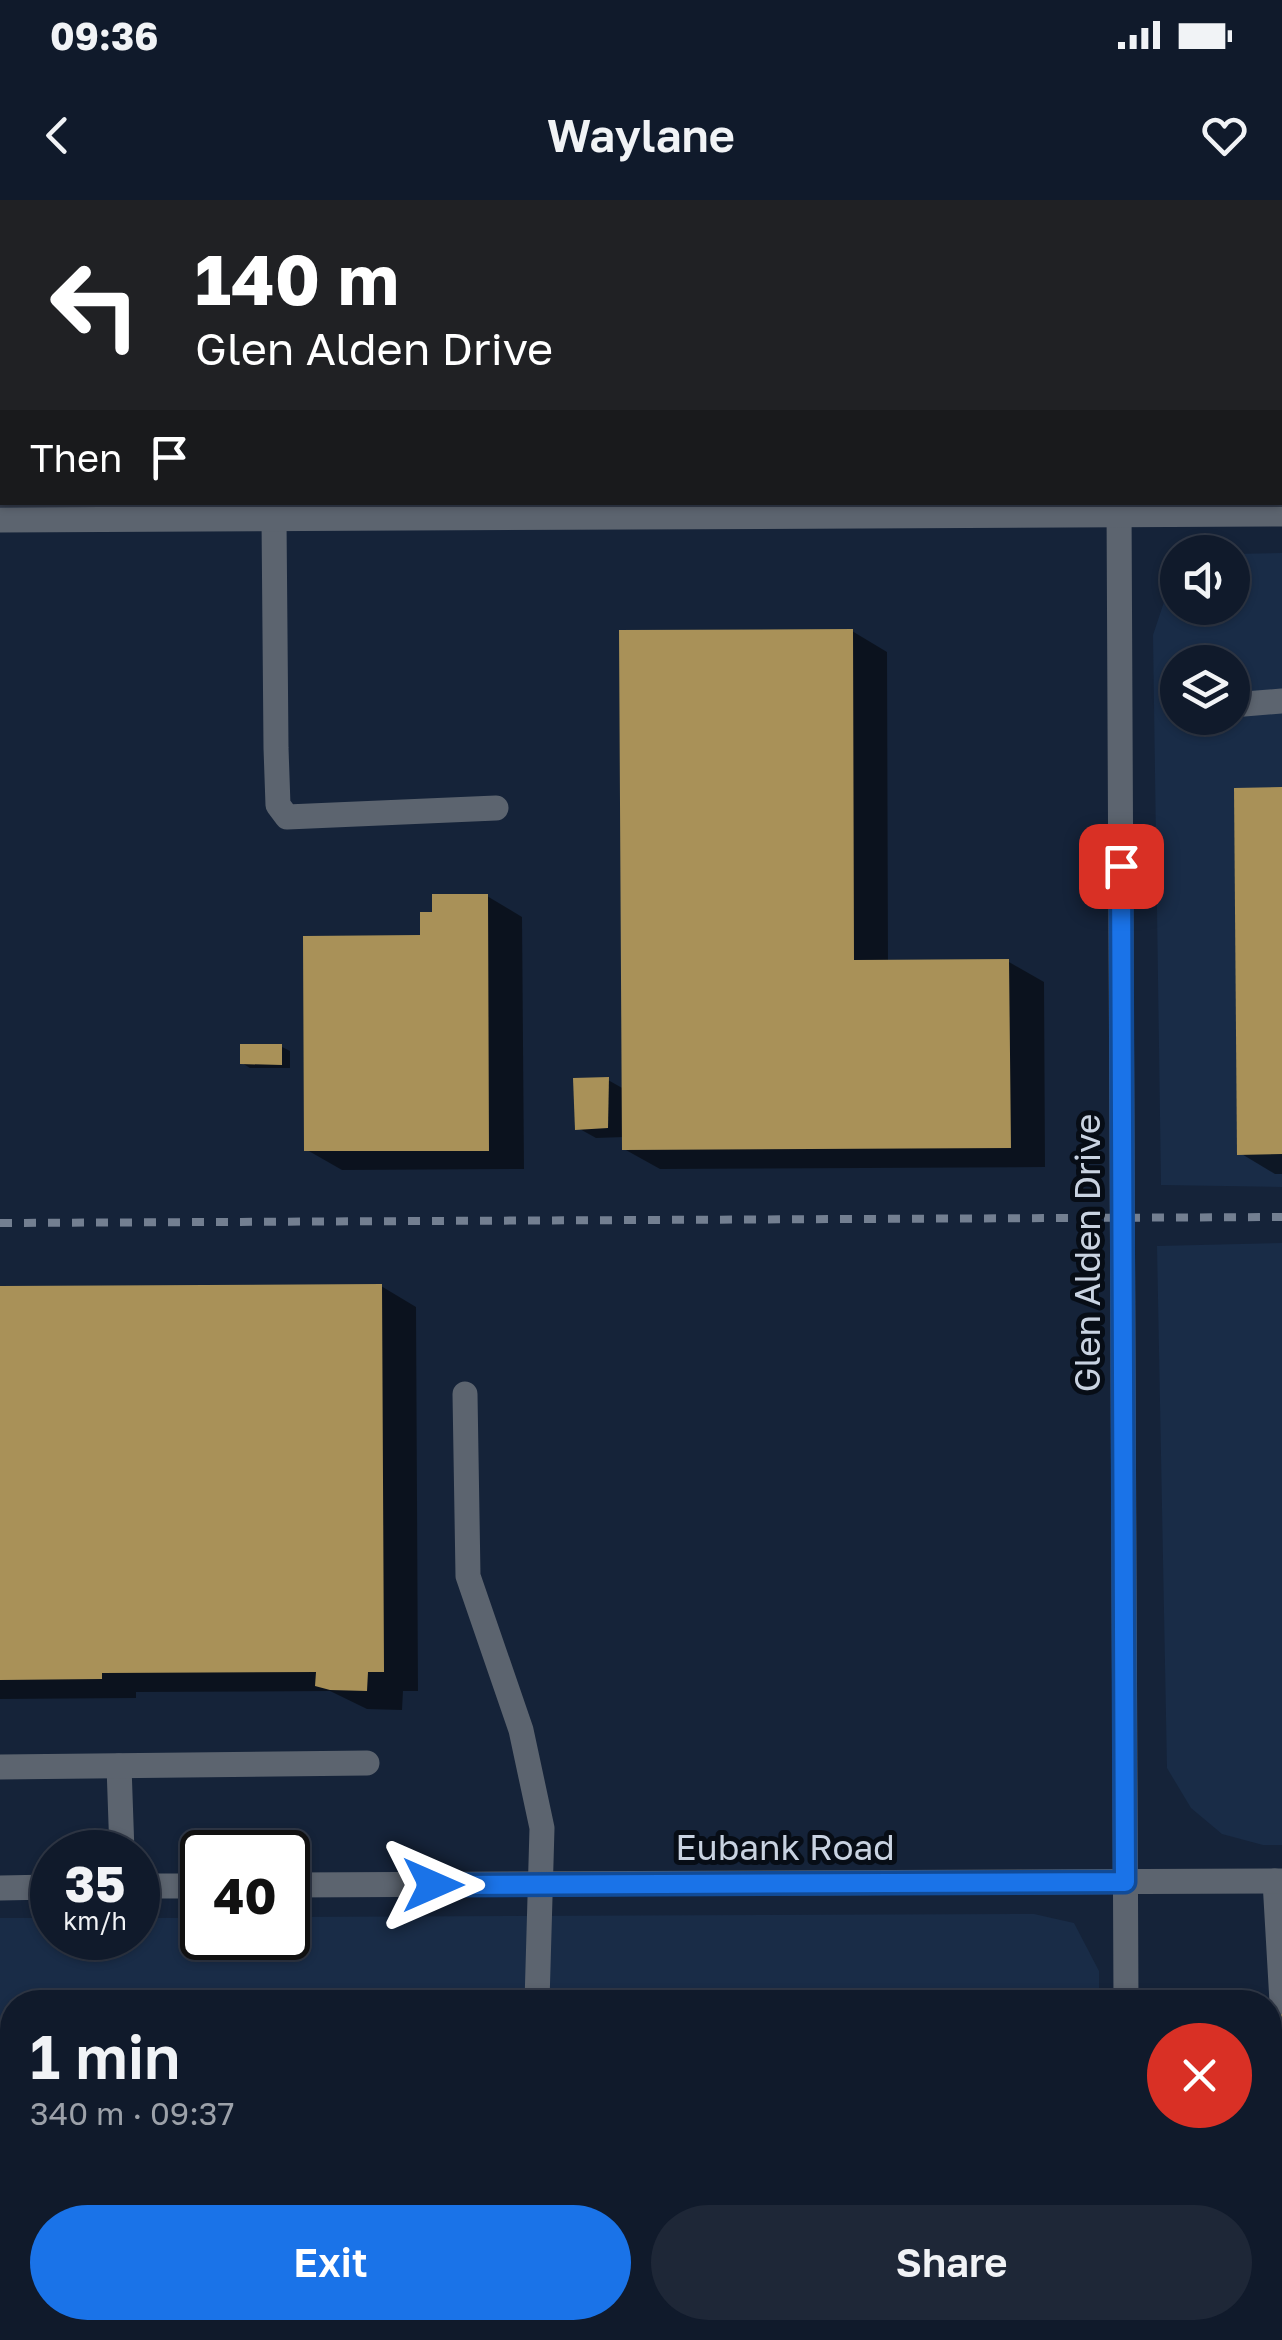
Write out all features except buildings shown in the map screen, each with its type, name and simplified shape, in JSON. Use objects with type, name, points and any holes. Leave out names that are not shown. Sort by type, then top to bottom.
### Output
[{"type":"street","points":[[0,520],[274,519],[424,510],[1120,508],[1282,514]]},
{"type":"street","name":"Glen Alden Drive","points":[[1120,508],[1126,1990]]},
{"type":"street","points":[[274,519],[278,804],[286,817],[496,808]]},
{"type":"street","points":[[1250,704],[1282,701]]},
{"type":"street","points":[[465,1394],[468,1576],[521,1730],[542,1828],[538,1990]]},
{"type":"street","points":[[0,1767],[367,1763]]},
{"type":"street","points":[[119,1766],[121,1830]]},
{"type":"street","points":[[1279,1881],[1282,1990]]},
{"type":"street","name":"Eubank Road","points":[[310,1885],[1279,1881]]},
{"type":"street","points":[[0,1888],[30,1887]]},
{"type":"shaded area","points":[[1282,553],[1282,1187],[1161,1185],[1153,635],[1160,614],[1160,625],[1250,625],[1250,554]]},
{"type":"shaded area","points":[[1282,1243],[1282,1845],[1263,1845],[1222,1834],[1191,1808],[1167,1768],[1157,1246]]},
{"type":"shaded area","points":[[1034,1914],[1074,1923],[1099,1971],[1099,1990],[0,1990],[0,1918],[30,1918],[30,1960],[160,1960],[160,1918],[180,1918],[180,1960],[310,1960],[310,1917]]},
{"type":"railway","points":[[0,1223],[1282,1217]]},
{"type":"route","points":[[433,1885],[1125,1882],[1121,866]]}]
